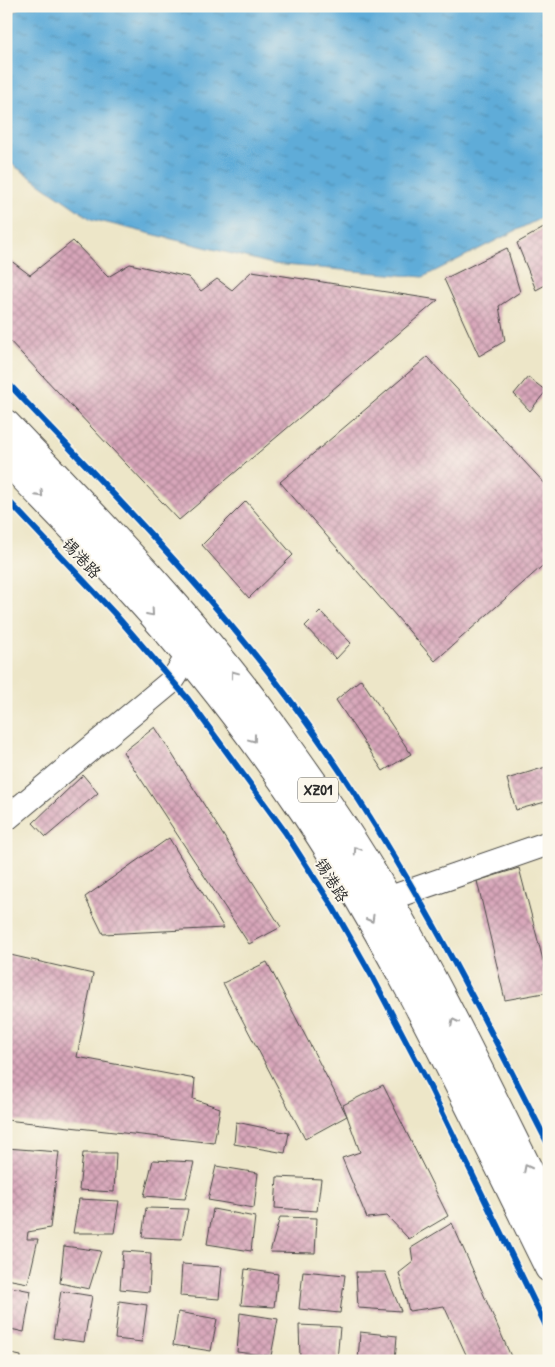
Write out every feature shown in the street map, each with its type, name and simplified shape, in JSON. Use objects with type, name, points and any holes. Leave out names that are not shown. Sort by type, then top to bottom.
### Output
[{"type":"main road","name":"XZ01","points":[[6,424],[152,578],[228,666],[327,803],[387,899],[423,962],[549,1211]]},
{"type":"main road","name":"锡港路","points":[[6,459],[135,594],[188,656],[261,749],[308,816],[354,889],[398,965],[549,1268]]},
{"type":"street","points":[[6,819],[172,681],[188,656]]},
{"type":"street","points":[[387,899],[549,843]]},
{"type":"water","points":[[21,6],[549,6],[549,214],[423,277],[273,264],[91,219],[6,160],[6,20]]},
{"type":"building","points":[[549,225],[549,283],[536,290],[517,243]]},
{"type":"building","points":[[73,241],[108,277],[130,264],[188,277],[201,291],[217,279],[232,290],[252,271],[438,300],[179,520],[6,337],[6,257],[30,275]]},
{"type":"building","points":[[507,248],[520,292],[499,306],[505,341],[479,356],[444,279]]},
{"type":"building","points":[[427,357],[549,488],[549,560],[435,661],[280,482]]},
{"type":"building","points":[[528,377],[546,391],[530,411],[514,394]]},
{"type":"building","points":[[246,501],[293,555],[249,598],[202,545]]},
{"type":"building","points":[[320,611],[351,643],[336,659],[305,626]]},
{"type":"building","points":[[361,679],[411,754],[383,771],[336,700]]},
{"type":"building","points":[[155,727],[281,927],[249,944],[123,752]]},
{"type":"building","points":[[549,766],[549,801],[516,810],[507,779]]},
{"type":"building","points":[[83,775],[98,793],[46,837],[33,823]]},
{"type":"building","points":[[169,838],[224,928],[103,934],[85,897]]},
{"type":"building","points":[[519,868],[549,983],[549,992],[505,1000],[477,881]]},
{"type":"building","points":[[6,954],[93,974],[77,1057],[195,1079],[193,1099],[220,1108],[214,1143],[6,1120]]},
{"type":"building","points":[[267,962],[347,1116],[305,1139],[223,983]]},
{"type":"building","points":[[383,1085],[448,1216],[409,1239],[387,1216],[367,1218],[342,1158],[360,1152],[343,1105]]},
{"type":"building","points":[[236,1122],[289,1133],[285,1153],[234,1144]]},
{"type":"building","points":[[6,1148],[59,1152],[50,1228],[28,1232],[27,1239],[38,1239],[28,1283],[6,1279]]},
{"type":"building","points":[[83,1153],[116,1153],[114,1192],[79,1190]]},
{"type":"building","points":[[153,1160],[194,1162],[185,1199],[144,1196]]},
{"type":"building","points":[[216,1166],[258,1173],[254,1208],[208,1200]]},
{"type":"building","points":[[277,1177],[321,1179],[317,1211],[275,1208]]},
{"type":"building","points":[[79,1199],[119,1201],[114,1233],[73,1233]]},
{"type":"building","points":[[146,1208],[188,1209],[182,1239],[142,1237]]},
{"type":"building","points":[[213,1209],[255,1217],[251,1251],[207,1244]]},
{"type":"building","points":[[280,1217],[317,1218],[315,1253],[270,1252]]},
{"type":"building","points":[[452,1223],[513,1361],[469,1361],[444,1306],[409,1311],[399,1273],[413,1262],[411,1248]]},
{"type":"building","points":[[64,1246],[101,1251],[89,1289],[60,1283]]},
{"type":"building","points":[[123,1251],[151,1253],[149,1292],[120,1289]]},
{"type":"building","points":[[182,1264],[222,1267],[219,1299],[180,1296]]},
{"type":"building","points":[[245,1269],[278,1274],[274,1307],[241,1305]]},
{"type":"building","points":[[303,1271],[345,1275],[340,1313],[299,1309]]},
{"type":"building","points":[[356,1272],[385,1272],[401,1311],[358,1308]]},
{"type":"building","points":[[6,1286],[31,1291],[24,1332],[6,1328]]},
{"type":"building","points":[[61,1291],[92,1296],[84,1342],[53,1338]]},
{"type":"building","points":[[119,1301],[147,1305],[142,1342],[115,1339]]},
{"type":"building","points":[[178,1312],[217,1319],[211,1351],[173,1345]]},
{"type":"building","points":[[240,1313],[278,1319],[271,1356],[237,1352]]},
{"type":"building","points":[[299,1325],[340,1327],[337,1360],[300,1358]]},
{"type":"building","points":[[360,1332],[397,1336],[395,1361],[358,1361]]},
{"type":"building","points":[[6,1353],[21,1356],[21,1361],[6,1361]]},
{"type":"cycle path","points":[[6,381],[161,545],[235,630],[304,719],[340,770],[405,875],[464,981],[549,1146]]},
{"type":"cycle path","points":[[6,498],[114,613],[188,699],[285,832],[331,904],[373,978],[428,1083],[549,1332]]}]
